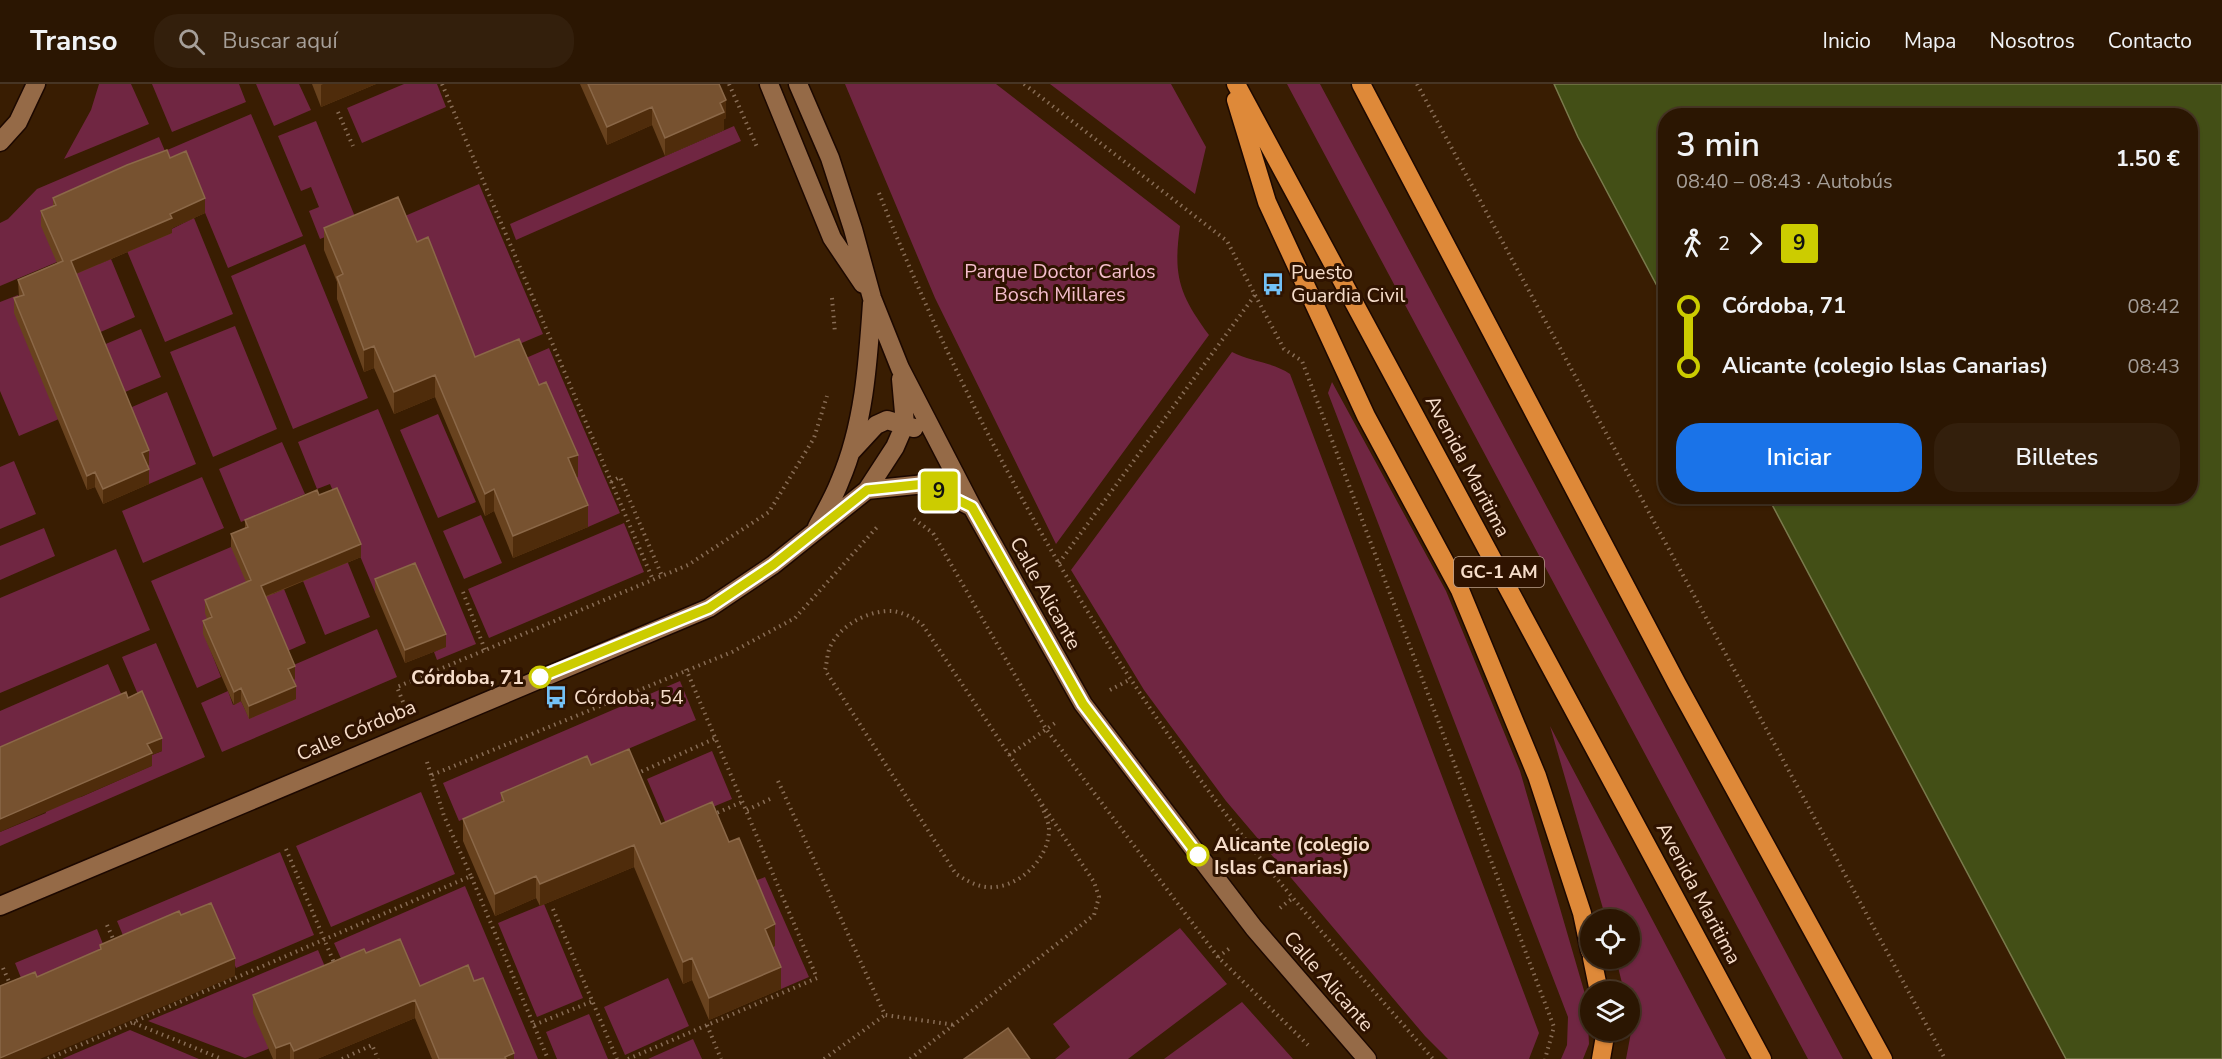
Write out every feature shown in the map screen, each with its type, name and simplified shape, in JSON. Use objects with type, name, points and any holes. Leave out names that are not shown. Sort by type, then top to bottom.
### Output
[{"type":"highway","points":[[1231,84],[1272,213],[1366,416],[1460,590],[1537,776],[1580,909]]},
{"type":"highway","name":"Avenida Maritima","points":[[1236,84],[1762,1059]]},
{"type":"highway","points":[[1361,84],[1677,684],[1883,1059]]},
{"type":"highway","points":[[1600,1059],[1604,1041]]},
{"type":"street","points":[[0,142],[18,122],[36,84]]},
{"type":"street","points":[[769,84],[832,238],[872,298]]},
{"type":"street","name":"Calle Alicante","points":[[798,84],[830,158],[872,298],[900,368],[972,507],[1083,704],[1254,928],[1367,1059]]},
{"type":"street","name":"Calle Córdoba","points":[[815,531],[840,482],[850,453],[867,375],[872,298]]},
{"type":"street","points":[[900,368],[905,424]]},
{"type":"street","name":"Calle Córdoba","points":[[850,453],[876,425],[887,420],[905,424],[936,439]]},
{"type":"street","name":"Calle Córdoba","points":[[0,906],[709,608],[773,565],[867,490],[895,447],[905,424]]},
{"type":"street","points":[[867,490],[925,484],[972,507]]},
{"type":"path","points":[[442,84],[653,580]]},
{"type":"path","points":[[729,84],[760,154]]},
{"type":"path","points":[[1024,84],[1227,241],[1284,349],[1302,361],[1554,1027],[1545,1059]]},
{"type":"path","points":[[1417,84],[1946,1059]]},
{"type":"path","points":[[338,112],[353,146]]},
{"type":"path","points":[[874,182],[947,351],[998,458],[1129,680],[1223,811],[1433,1059]]},
{"type":"path","points":[[831,291],[836,338]]},
{"type":"path","points":[[1059,563],[1256,295]]},
{"type":"path","points":[[397,687],[688,565],[769,512],[814,438],[828,394]]},
{"type":"path","points":[[611,482],[620,477],[662,576]]},
{"type":"path","points":[[910,516],[933,533],[1046,729],[1218,957],[1315,1051]]},
{"type":"path","points":[[548,1059],[444,816],[432,775],[732,652],[795,618],[882,522]]},
{"type":"path","points":[[463,592],[485,650]]},
{"type":"path","points":[[910,1059],[1094,915],[1099,897],[1094,882],[1040,801],[1009,755],[922,624],[909,616],[892,611],[860,617],[840,633],[830,647],[825,670],[956,874],[974,884],[989,888],[1012,881],[1033,870],[1047,846],[1049,827],[1040,801]]},
{"type":"path","points":[[628,1059],[817,978],[686,669]]},
{"type":"path","points":[[1009,755],[1083,704]]},
{"type":"path","points":[[640,784],[636,773],[716,738]]},
{"type":"path","points":[[778,781],[885,1015]]},
{"type":"path","points":[[747,810],[770,799]]},
{"type":"path","points":[[703,819],[742,801]]},
{"type":"path","points":[[286,849],[339,974]]},
{"type":"path","points":[[48,1059],[471,876]]},
{"type":"path","points":[[553,909],[617,1059]]},
{"type":"path","points":[[107,925],[117,949]]},
{"type":"path","points":[[3,968],[14,993]]},
{"type":"path","points":[[534,1025],[593,1001]]},
{"type":"path","points":[[824,1059],[885,1015],[955,1025]]},
{"type":"path","points":[[134,1022],[222,1059]]},
{"type":"path","points":[[707,1025],[721,1059]]},
{"type":"path","points":[[342,1059],[372,1045],[378,1059]]},
{"type":"green space","points":[[99,84],[131,84],[149,124],[64,159],[91,110]]},
{"type":"green space","points":[[152,84],[239,84],[246,102],[172,132]]},
{"type":"green space","points":[[256,84],[299,84],[311,110],[274,126]]},
{"type":"green space","points":[[404,84],[437,84],[446,107],[362,143],[347,108]]},
{"type":"green space","name":"Parque Doctor Carlos Bosch Millares","points":[[845,84],[996,84],[1180,226],[1177,258],[1181,284],[1191,308],[1209,335],[1056,544],[935,298]]},
{"type":"green space","points":[[1050,84],[1171,84],[1206,147],[1195,194]]},
{"type":"green space","points":[[1287,84],[1320,84],[1843,1059],[1808,1059]]},
{"type":"green space","points":[[251,114],[303,236],[228,268],[186,167],[57,262],[0,286],[0,223],[8,219],[37,189],[159,137],[165,151]]},
{"type":"green space","points":[[316,121],[358,224],[320,239],[309,211],[319,207],[311,187],[301,191],[278,136]]},
{"type":"green space","points":[[734,126],[741,141],[516,240],[510,224]]},
{"type":"green space","points":[[479,184],[543,334],[462,368],[398,219]]},
{"type":"green space","points":[[194,218],[233,314],[165,342],[127,251]]},
{"type":"green space","points":[[305,244],[368,398],[293,429],[231,276]]},
{"type":"green space","points":[[111,259],[135,317],[96,334],[62,276],[96,260],[99,264]]},
{"type":"green space","points":[[18,295],[66,416],[19,436],[0,391],[0,302]]},
{"type":"green space","points":[[235,326],[277,429],[213,457],[170,352]]},
{"type":"green space","points":[[141,329],[161,377],[113,397],[101,346]]},
{"type":"green space","points":[[549,348],[620,513],[588,527],[519,361]]},
{"type":"green space","points":[[1232,352],[1290,374],[1539,1033],[1529,1059],[1448,1059],[1425,1036],[1226,801],[1144,690],[1071,570]]},
{"type":"green space","points":[[1332,382],[1446,591],[1520,771],[1581,981],[1580,1041],[1589,1041],[1589,1044],[1583,1059],[1561,1059],[1567,1045],[1568,1017],[1328,393]]},
{"type":"green space","points":[[167,392],[196,464],[149,484],[125,410]]},
{"type":"green space","points":[[378,409],[476,644],[437,660],[434,652],[445,647],[375,592],[330,484],[317,489],[298,442]]},
{"type":"green space","points":[[438,414],[476,502],[438,518],[400,430]]},
{"type":"green space","points":[[282,442],[305,494],[241,522],[219,469]]},
{"type":"green space","points":[[14,461],[36,514],[0,529],[0,467]]},
{"type":"green space","points":[[202,477],[224,528],[143,563],[122,511]]},
{"type":"green space","points":[[481,515],[502,563],[464,579],[443,531]]},
{"type":"green space","points":[[624,523],[644,572],[489,638],[468,589]]},
{"type":"green space","points":[[44,528],[55,556],[0,580],[0,546]]},
{"type":"green space","points":[[231,547],[273,594],[284,589],[306,643],[283,653],[212,630],[204,634],[221,677],[197,688],[151,581]]},
{"type":"green space","points":[[116,549],[150,630],[0,693],[0,598]]},
{"type":"green space","points":[[344,553],[370,617],[325,635],[303,581]]},
{"type":"green space","points":[[377,629],[397,677],[222,752],[201,703],[228,691],[233,705],[241,701],[249,718],[295,699],[288,682],[295,679],[289,667]]},
{"type":"green space","points":[[156,643],[205,757],[0,846],[0,832],[46,813],[43,804],[81,797],[151,766],[147,757],[162,751],[122,657]]},
{"type":"green space","points":[[108,664],[126,705],[0,760],[0,711]]},
{"type":"green space","points":[[680,681],[696,720],[459,821],[443,783]]},
{"type":"green space","points":[[1550,726],[1726,1059],[1626,1059],[1629,1041],[1640,1041],[1640,981],[1622,981],[1618,969],[1640,969],[1640,909],[1603,909]]},
{"type":"green space","points":[[712,751],[732,799],[667,826],[647,779]]},
{"type":"green space","points":[[421,792],[455,874],[331,927],[296,846]]},
{"type":"green space","points":[[280,852],[314,935],[236,968],[212,909],[127,945],[117,921]]},
{"type":"green space","points":[[765,877],[809,977],[781,989],[765,951],[749,883]]},
{"type":"green space","points":[[465,886],[538,1059],[509,1059],[420,1004],[348,974],[334,943]]},
{"type":"green space","points":[[544,904],[583,998],[537,1017],[498,923]]},
{"type":"green space","points":[[1180,928],[1227,984],[1128,1059],[1055,1059],[1070,1047],[1053,1024]]},
{"type":"green space","points":[[97,929],[107,954],[25,988],[15,963]]},
{"type":"green space","points":[[318,950],[331,981],[268,1049],[245,1058],[148,1021]]},
{"type":"green space","points":[[668,978],[689,1026],[625,1055],[604,1007]]},
{"type":"green space","points":[[1242,1002],[1293,1059],[1164,1059]]},
{"type":"green space","points":[[589,1014],[608,1059],[557,1059],[546,1032]]},
{"type":"green space","points":[[130,1030],[199,1059],[62,1059]]},
{"type":"green space","points":[[693,1039],[702,1059],[648,1059]]},
{"type":"shaded area","points":[[1554,84],[2222,84],[2222,1059],[2066,1059],[1772,504],[2198,504],[2198,108],[1658,108],[1658,288],[1578,137]]},
{"type":"building","points":[[588,84],[719,84],[726,100],[720,103],[724,112],[665,138],[652,107],[607,127]]},
{"type":"building","points":[[167,150],[170,158],[186,151],[205,198],[170,214],[172,218],[71,261],[149,450],[142,453],[149,469],[103,489],[95,472],[87,476],[14,298],[24,295],[18,280],[63,261],[41,211],[56,205],[53,198]]},
{"type":"building","points":[[398,197],[417,242],[428,237],[475,357],[519,339],[539,385],[546,382],[578,455],[568,458],[588,505],[513,536],[494,489],[485,494],[435,375],[394,392],[374,346],[364,350],[337,277],[343,274],[324,228]]},
{"type":"building","points":[[337,488],[361,544],[261,586],[295,666],[288,669],[296,686],[249,706],[241,688],[234,692],[203,621],[212,617],[205,600],[251,580],[231,534],[248,527],[245,520],[317,490],[319,495]]},
{"type":"building","points":[[415,563],[446,634],[405,650],[375,579]]},
{"type":"building","points":[[142,691],[162,738],[147,744],[152,753],[0,819],[0,747],[126,692],[128,698]]},
{"type":"building","points":[[629,749],[661,824],[712,802],[729,842],[739,838],[775,924],[765,929],[781,967],[709,998],[692,958],[683,962],[634,845],[540,884],[536,876],[495,894],[463,819],[504,801],[501,793],[587,756],[591,765]]},
{"type":"building","points":[[211,903],[235,958],[0,1058],[0,986],[35,972],[37,977],[101,949],[100,945],[179,911],[181,915]]},
{"type":"building","points":[[400,939],[420,986],[468,965],[474,981],[483,978],[514,1053],[505,1057],[506,1059],[439,1059],[415,1000],[294,1051],[290,1043],[276,1048],[253,995],[364,949],[366,953]]},
{"type":"building","points":[[1008,1028],[1030,1059],[964,1059]]},
{"type":"bus line","name":"9","points":[[540,677],[709,608],[773,565],[867,490],[925,484],[972,507],[1083,704],[1198,855]]},
{"type":"place","name":"Puesto Guardia Civil","points":[[1273,284]]},
{"type":"place","name":"Córdoba, 71","points":[[540,677]]},
{"type":"place","name":"Córdoba, 54","points":[[556,697]]},
{"type":"place","name":"Alicante (colegio Islas Canarias)","points":[[1198,855]]}]
